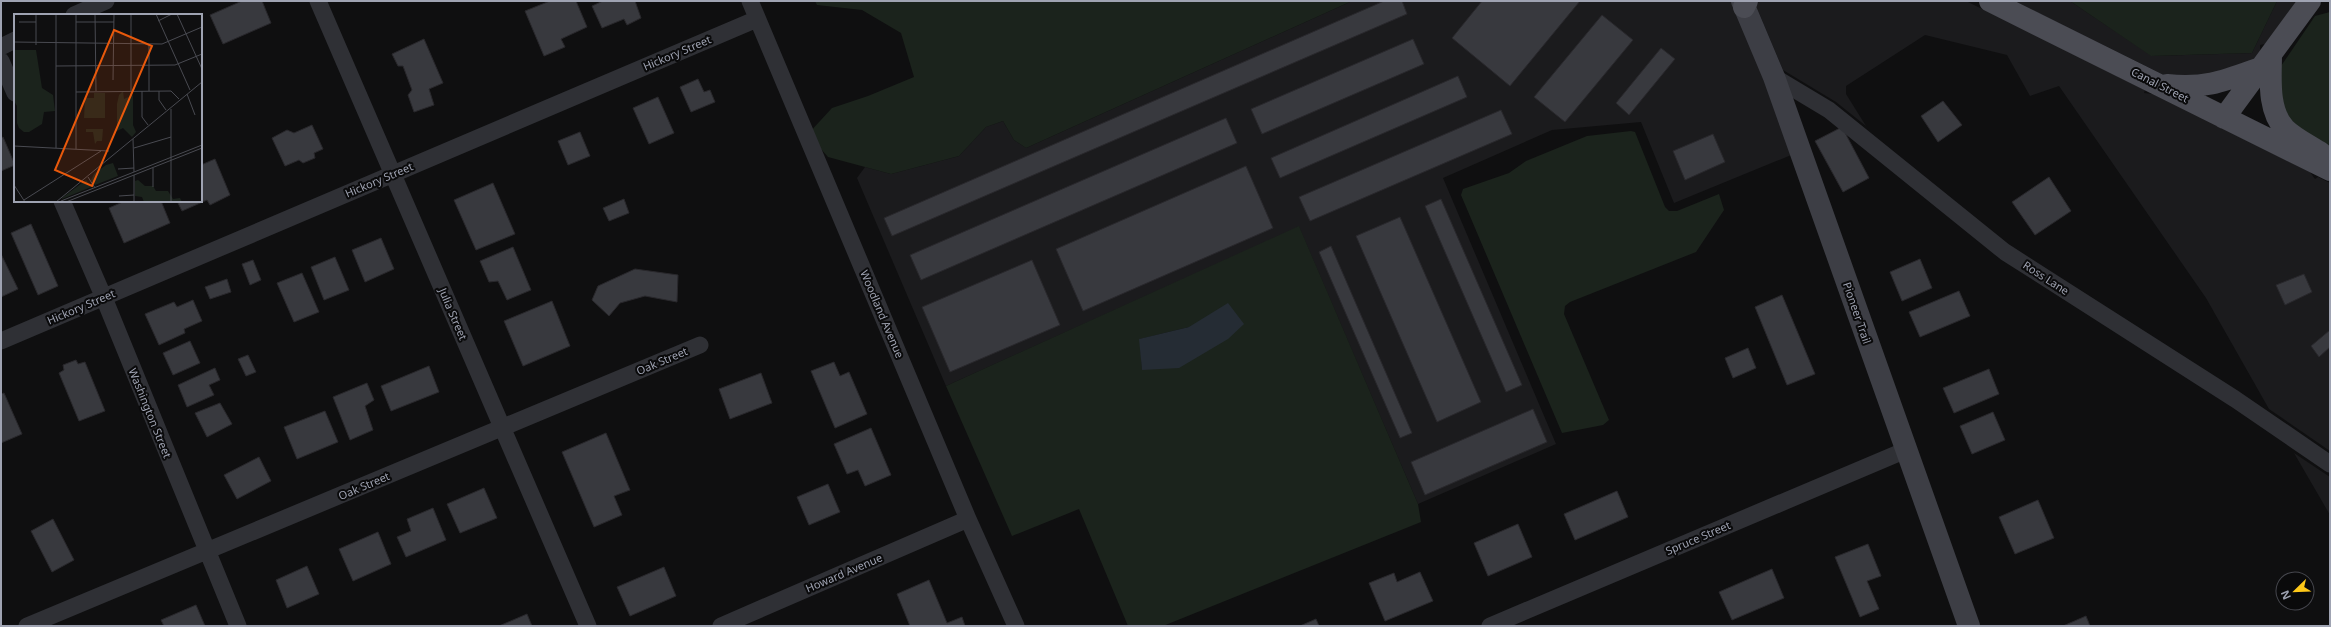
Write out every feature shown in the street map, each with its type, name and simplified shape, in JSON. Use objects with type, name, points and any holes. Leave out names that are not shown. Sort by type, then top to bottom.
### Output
[{"type":"main road","name":"Canal Street","points":[[1990,1],[2330,170]]},
{"type":"main road","points":[[2224,118],[2310,1]]},
{"type":"main road","points":[[2158,84],[2191,88],[2217,84],[2266,61]]},
{"type":"main road","points":[[2266,61],[2274,107],[2281,122],[2285,128],[2330,160]]},
{"type":"street","points":[[76,14],[106,1]]},
{"type":"street","name":"Julia Street","points":[[318,1],[588,626]]},
{"type":"street","name":"Woodland Avenue","points":[[750,1],[968,519],[1016,626]]},
{"type":"street","name":"Pioneer Trail","points":[[1744,3],[1774,77],[1969,626]]},
{"type":"street","name":"Hickory Street","points":[[1,341],[757,19]]},
{"type":"street","points":[[1,47],[14,40]]},
{"type":"street","points":[[1,61],[14,91]]},
{"type":"street","name":"Ross Lane","points":[[1774,77],[1829,110],[2005,252],[2235,399],[2330,464]]},
{"type":"street","name":"Washington Street","points":[[62,202],[104,298],[206,552],[238,626]]},
{"type":"street","name":"Oak Street","points":[[27,626],[700,345]]},
{"type":"street","name":"Spruce Street","points":[[1490,626],[1906,450]]},
{"type":"street","name":"Howard Avenue","points":[[721,626],[968,519]]},
{"type":"shaded area","points":[[815,1],[1352,1],[1026,148],[1014,140],[1003,121],[986,127],[959,156],[891,174],[828,157],[808,134],[832,108],[868,96],[914,77],[901,33],[862,10],[817,5]]},
{"type":"shaded area","points":[[1352,1],[1742,1],[1801,151],[1674,203],[1641,122],[1552,130],[1443,178],[1556,444],[1418,504],[1299,227],[946,386],[857,178],[865,167],[891,174],[959,156],[986,127],[1003,121],[1014,140],[1026,148]]},
{"type":"shaded area","points":[[1759,1],[1966,1],[2145,90],[2144,93],[2153,94],[2310,172],[2315,179],[2318,177],[2330,183],[2330,451],[2269,409],[2206,298],[2059,86],[2030,96],[2007,55],[1925,35],[1846,86],[1846,94],[1866,126],[1836,102],[1783,70],[1756,6]]},
{"type":"shaded area","points":[[2014,1],[2070,1],[2152,56],[2252,53],[2277,1],[2298,1],[2265,44],[2260,45],[2260,51],[2253,60],[2215,74],[2192,77],[2162,74]]},
{"type":"shaded area","points":[[2070,1],[2277,1],[2252,53],[2151,56]]},
{"type":"shaded area","points":[[2330,12],[2330,153],[2285,122],[2276,80],[2281,66],[2315,16]]},
{"type":"shaded area","points":[[1631,131],[1635,132],[1665,207],[1669,211],[1677,211],[1719,194],[1724,210],[1696,252],[1570,302],[1565,306],[1564,314],[1609,420],[1603,425],[1562,433],[1461,195],[1463,189],[1509,173],[1526,161],[1587,136]]},
{"type":"shaded area","points":[[1299,226],[1418,504],[1421,522],[1163,626],[1128,626],[1079,509],[1012,536],[946,386]],"holes":[[[1189,327],[1142,369],[1140,339]]]},
{"type":"shaded area","points":[[1228,303],[1244,324],[1228,339],[1179,368],[1142,370],[1139,339],[1189,327]]},
{"type":"shaded area","points":[[2294,453],[2330,477],[2330,515]]},
{"type":"building","points":[[242,1],[262,1],[271,23],[223,44],[210,15]]},
{"type":"building","points":[[550,1],[576,1],[587,27],[561,39],[565,47],[544,56],[525,11]]},
{"type":"building","points":[[603,1],[635,1],[641,18],[627,25],[624,19],[602,28],[592,6]]},
{"type":"building","points":[[1384,1],[1402,1],[1407,14],[892,236],[884,218]]},
{"type":"building","points":[[1482,1],[1580,1],[1510,86],[1452,38]]},
{"type":"building","points":[[1602,15],[1633,40],[1565,122],[1534,97]]},
{"type":"building","points":[[424,39],[443,83],[429,89],[434,105],[414,112],[408,95],[412,90],[403,66],[398,66],[392,54]]},
{"type":"building","points":[[1413,39],[1424,64],[1262,134],[1251,109]]},
{"type":"building","points":[[1661,48],[1675,59],[1629,115],[1616,103]]},
{"type":"building","points":[[1458,76],[1467,97],[1280,178],[1271,158]]},
{"type":"building","points":[[698,79],[704,92],[710,90],[715,102],[691,112],[680,87]]},
{"type":"building","points":[[658,97],[674,133],[649,144],[633,108]]},
{"type":"building","points":[[1943,101],[1962,125],[1938,142],[1921,116]]},
{"type":"building","points":[[1501,110],[1512,134],[1310,221],[1299,197]]},
{"type":"building","points":[[1226,118],[1237,143],[921,280],[910,255]]},
{"type":"building","points":[[312,125],[323,149],[314,153],[315,158],[303,163],[299,160],[285,166],[272,138],[287,130],[294,133]]},
{"type":"building","points":[[1842,127],[1869,178],[1843,192],[1815,141]]},
{"type":"building","points":[[580,132],[590,156],[568,165],[558,141]]},
{"type":"building","points":[[1713,134],[1725,162],[1685,180],[1673,151]]},
{"type":"building","points":[[3,137],[14,165],[1,171],[1,138]]},
{"type":"building","points":[[215,159],[230,195],[210,205],[207,200],[182,211],[178,202],[202,202],[202,165]]},
{"type":"building","points":[[1246,166],[1273,228],[1083,311],[1056,249]]},
{"type":"building","points":[[2049,177],[2071,211],[2035,235],[2012,202]]},
{"type":"building","points":[[493,183],[515,234],[476,250],[454,200]]},
{"type":"building","points":[[624,199],[629,213],[609,221],[603,208]]},
{"type":"building","points":[[1441,199],[1522,385],[1506,392],[1425,206]]},
{"type":"building","points":[[123,202],[161,202],[170,223],[124,243],[109,208]]},
{"type":"building","points":[[1400,217],[1481,402],[1437,422],[1356,236]]},
{"type":"building","points":[[31,224],[58,286],[38,295],[11,233]]},
{"type":"building","points":[[381,238],[394,269],[365,282],[352,250]]},
{"type":"building","points":[[1331,246],[1412,433],[1400,438],[1319,252]]},
{"type":"building","points":[[513,247],[531,290],[507,300],[498,281],[489,282],[480,261]]},
{"type":"building","points":[[1,254],[18,289],[1,297]]},
{"type":"building","points":[[335,257],[349,290],[324,300],[311,267]]},
{"type":"building","points":[[1920,259],[1932,288],[1902,301],[1890,272]]},
{"type":"building","points":[[253,260],[261,280],[250,285],[242,264]]},
{"type":"building","points":[[1032,260],[1060,325],[950,372],[922,307]]},
{"type":"building","points":[[635,269],[678,275],[677,302],[645,296],[620,303],[609,316],[592,300],[598,286]]},
{"type":"building","points":[[302,273],[319,312],[294,322],[277,283]]},
{"type":"building","points":[[2304,274],[2312,292],[2285,305],[2276,285]]},
{"type":"building","points":[[227,279],[231,292],[210,299],[205,287]]},
{"type":"building","points":[[1959,291],[1970,316],[1920,337],[1909,312]]},
{"type":"building","points":[[1782,295],[1815,374],[1787,385],[1755,307]]},
{"type":"building","points":[[193,300],[202,321],[184,329],[185,333],[159,345],[145,314],[174,302],[177,307]]},
{"type":"building","points":[[552,301],[570,346],[523,366],[504,321]]},
{"type":"building","points":[[2330,330],[2330,347],[2319,357],[2311,346]]},
{"type":"building","points":[[190,341],[200,363],[173,375],[163,353]]},
{"type":"building","points":[[1748,348],[1756,368],[1733,378],[1725,358]]},
{"type":"building","points":[[248,355],[256,372],[246,376],[238,359]]},
{"type":"building","points":[[76,360],[78,364],[85,362],[105,411],[79,421],[59,373],[64,370],[63,365]]},
{"type":"building","points":[[834,362],[840,376],[849,372],[867,414],[835,428],[811,371]]},
{"type":"building","points":[[429,366],[439,392],[391,411],[381,386]]},
{"type":"building","points":[[215,368],[220,380],[209,385],[214,395],[187,407],[178,385]]},
{"type":"building","points":[[1989,369],[1999,394],[1954,413],[1943,388]]},
{"type":"building","points":[[761,373],[772,403],[730,419],[719,389]]},
{"type":"building","points":[[367,383],[374,400],[365,406],[373,430],[350,440],[333,397]]},
{"type":"building","points":[[4,393],[22,434],[1,443],[1,394]]},
{"type":"building","points":[[220,403],[232,424],[207,437],[195,413]]},
{"type":"building","points":[[1533,409],[1547,442],[1425,495],[1411,462]]},
{"type":"building","points":[[325,411],[338,442],[297,459],[284,427]]},
{"type":"building","points":[[1993,412],[2005,440],[1972,454],[1960,426]]},
{"type":"building","points":[[871,428],[891,475],[865,486],[858,470],[847,474],[834,444]]},
{"type":"building","points":[[606,433],[630,490],[614,496],[622,515],[594,527],[562,452]]},
{"type":"building","points":[[259,457],[271,481],[237,499],[224,475]]},
{"type":"building","points":[[828,484],[840,512],[809,525],[797,497]]},
{"type":"building","points":[[484,488],[497,518],[460,533],[447,504]]},
{"type":"building","points":[[1617,491],[1628,517],[1575,540],[1564,514]]},
{"type":"building","points":[[2038,500],[2054,538],[2015,554],[1999,517]]},
{"type":"building","points":[[433,508],[446,540],[406,557],[397,537],[411,531],[407,519]]},
{"type":"building","points":[[53,519],[74,560],[52,572],[31,531]]},
{"type":"building","points":[[1518,524],[1532,557],[1488,576],[1474,543]]},
{"type":"building","points":[[378,532],[391,564],[353,581],[339,549]]},
{"type":"building","points":[[1868,544],[1881,576],[1867,581],[1879,609],[1860,617],[1835,557]]},
{"type":"building","points":[[307,566],[319,594],[287,608],[276,580]]},
{"type":"building","points":[[664,567],[676,596],[630,616],[617,587]]},
{"type":"building","points":[[1772,569],[1784,598],[1732,620],[1719,592]]},
{"type":"building","points":[[1420,572],[1433,601],[1385,621],[1369,583],[1394,573],[1397,582]]},
{"type":"building","points":[[929,580],[947,623],[962,617],[965,626],[910,626],[897,594]]},
{"type":"building","points":[[196,605],[205,626],[164,626],[161,620]]},
{"type":"building","points":[[527,614],[532,626],[499,626]]},
{"type":"building","points":[[2086,616],[2090,626],[2063,626]]},
{"type":"building","points":[[1316,619],[1319,626],[1300,626]]}]
